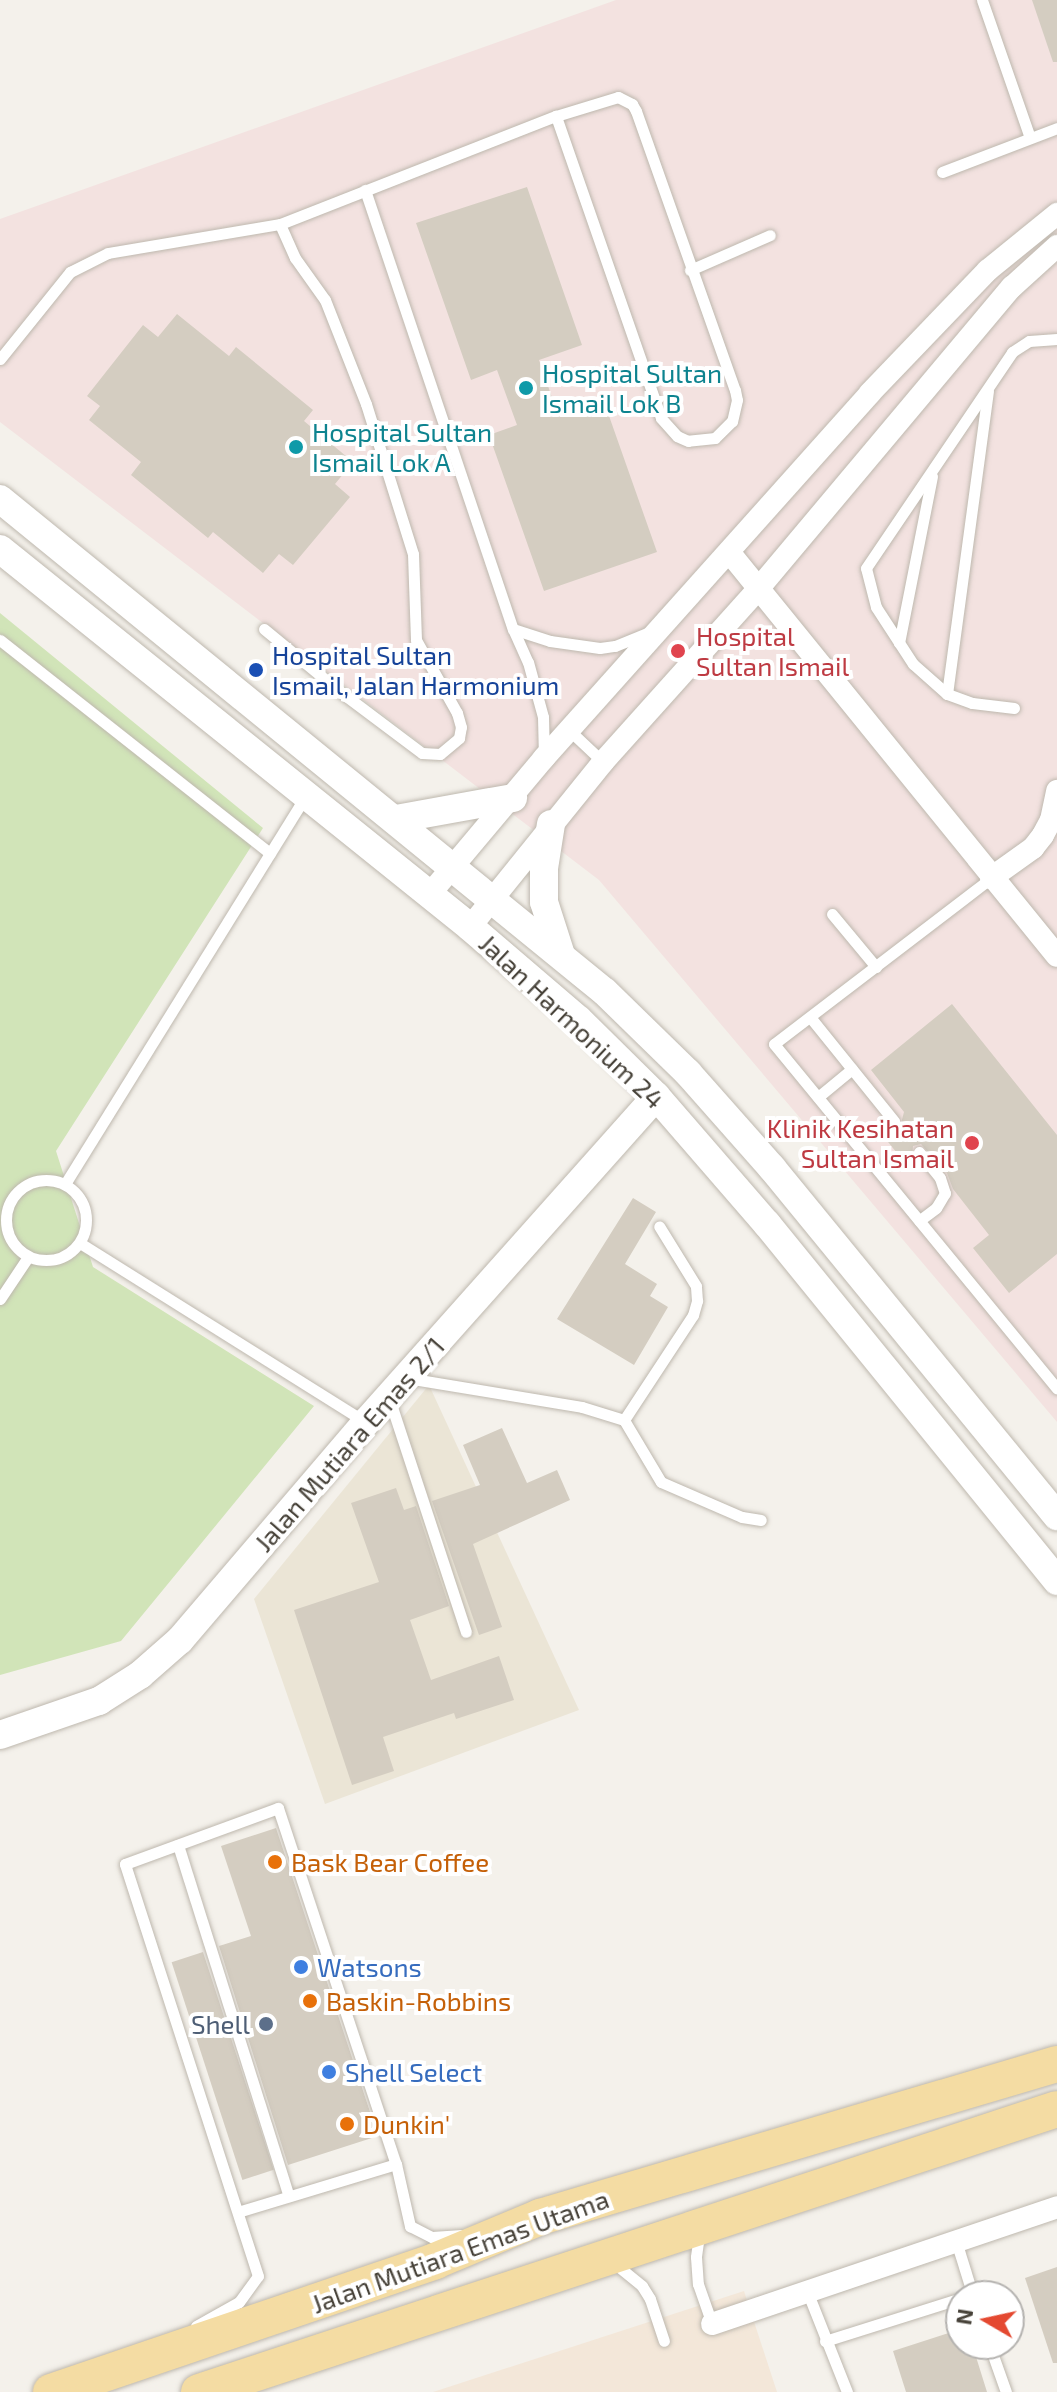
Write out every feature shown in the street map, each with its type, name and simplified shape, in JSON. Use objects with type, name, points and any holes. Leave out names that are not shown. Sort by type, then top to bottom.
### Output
[{"type":"main road","name":"Jalan Mutiara Emas Utama","points":[[51,2392],[435,2261],[540,2217],[1057,2064]]},
{"type":"main road","name":"Jalan Mutiara Emas Utama","points":[[199,2392],[1057,2109]]},
{"type":"street","points":[[429,895],[544,758],[870,393],[988,270],[1057,214]]},
{"type":"street","points":[[470,927],[603,762],[759,588],[1012,287],[1057,246]]},
{"type":"street","name":"Jalan Harmonium 24","points":[[0,499],[561,955],[688,1073],[772,1168],[1057,1516]]},
{"type":"street","name":"Jalan Harmonium 24","points":[[0,549],[470,927],[579,1020],[656,1096],[767,1224],[1057,1581]]},
{"type":"street","points":[[729,552],[1057,956]]},
{"type":"street","points":[[991,878],[1033,848],[1043,835],[1051,820],[1057,791]]},
{"type":"street","points":[[396,819],[513,798]]},
{"type":"street","points":[[551,824],[544,868],[544,902],[561,955]]},
{"type":"street","name":"Jalan Mutiara Emas 2/1","points":[[0,1735],[99,1701],[140,1675],[180,1640],[366,1422],[656,1096]]},
{"type":"street","points":[[712,2324],[1056,2209]]},
{"type":"lane","points":[[982,0],[1030,138]]},
{"type":"lane","points":[[0,359],[70,272],[108,253],[280,224],[556,116],[610,98],[632,104],[737,400],[732,421],[725,430],[700,442],[677,436],[661,418],[556,116]]},
{"type":"lane","points":[[942,172],[1030,138],[1055,132]]},
{"type":"lane","points":[[365,190],[513,629],[528,662],[543,717],[544,758]]},
{"type":"lane","points":[[264,629],[422,753],[440,754],[459,738],[457,713],[416,640],[413,554],[366,404],[325,300],[295,258],[280,224]]},
{"type":"lane","points":[[690,270],[770,235]]},
{"type":"lane","points":[[1014,708],[972,703],[947,694],[913,664],[876,607],[866,568],[1012,352],[1029,341],[1057,339]]},
{"type":"lane","points":[[947,694],[989,387]]},
{"type":"lane","points":[[899,643],[933,472]]},
{"type":"lane","points":[[513,629],[550,641],[600,648],[615,646],[660,628]]},
{"type":"lane","points":[[0,640],[270,853]]},
{"type":"lane","points":[[569,730],[603,762]]},
{"type":"lane","points":[[65,1184],[306,795]]},
{"type":"lane","points":[[991,878],[774,1044],[1057,1389]]},
{"type":"lane","points":[[832,914],[876,967]]},
{"type":"lane","points":[[810,1017],[894,1121]]},
{"type":"lane","points":[[818,1097],[852,1069]]},
{"type":"lane","points":[[919,1152],[940,1178],[945,1193],[936,1208],[919,1221]]},
{"type":"lane","points":[[44,1179],[65,1184],[75,1191],[86,1210],[87,1222],[80,1243],[56,1260],[28,1257],[13,1243],[8,1233],[5,1200],[34,1181],[44,1179]]},
{"type":"lane","points":[[624,1420],[693,1315],[697,1301],[696,1286],[659,1226]]},
{"type":"lane","points":[[80,1243],[366,1422]]},
{"type":"lane","points":[[0,1299],[28,1257]]},
{"type":"lane","points":[[466,1632],[397,1387],[582,1407],[624,1420],[661,1482],[742,1517],[761,1520]]},
{"type":"lane","points":[[124,2368],[239,2302],[258,2276],[125,1864],[278,1808],[396,2164],[410,2226],[432,2237],[468,2234],[540,2217]]},
{"type":"lane","points":[[178,1845],[289,2196]]},
{"type":"lane","points":[[238,2212],[396,2164]]},
{"type":"lane","points":[[700,2227],[696,2257],[698,2284],[712,2324]]},
{"type":"lane","points":[[956,2241],[967,2280]]},
{"type":"lane","points":[[607,2258],[642,2286],[650,2299],[664,2341]]},
{"type":"lane","points":[[807,2291],[847,2392]]},
{"type":"lane","points":[[825,2341],[945,2303]]},
{"type":"lane","points":[[995,2360],[1006,2392]]},
{"type":"shaded area","name":"Hospital Sultan Ismail","points":[[616,0],[1057,0],[1057,1422],[599,880],[0,422],[0,219]]},
{"type":"shaded area","points":[[429,1385],[579,1710],[325,1804],[254,1599]]},
{"type":"shaded area","points":[[744,2291],[777,2392],[433,2392]]},
{"type":"green space","points":[[0,613],[263,828],[56,1151],[93,1267],[314,1406],[121,1641],[0,1675]]},
{"type":"building","points":[[1032,0],[1057,0],[1057,62],[1053,62]]},
{"type":"building","name":"Hospital Sultan Ismail Lok B","points":[[527,187],[582,345],[539,360],[557,412],[602,396],[657,552],[544,591],[489,435],[517,425],[497,370],[471,380],[416,223]]},
{"type":"building","name":"Hospital Sultan Ismail Lok A","points":[[177,314],[229,356],[236,347],[313,410],[304,421],[353,462],[335,484],[350,497],[293,565],[279,554],[263,573],[213,532],[208,538],[131,475],[141,462],[89,420],[100,406],[87,396],[143,325],[158,337]]},
{"type":"building","name":"Klinik Kesihatan Sultan Ismail","points":[[952,1004],[1057,1135],[1057,1254],[1009,1293],[973,1248],[989,1235],[953,1189],[947,1173],[921,1144],[913,1146],[912,1157],[905,1163],[880,1132],[887,1126],[900,1127],[904,1112],[871,1070]]},
{"type":"building","points":[[633,1198],[656,1212],[625,1264],[657,1284],[650,1296],[668,1307],[634,1365],[557,1319]]},
{"type":"building","points":[[502,1428],[527,1483],[557,1470],[570,1500],[473,1544],[502,1627],[479,1635],[432,1501],[480,1485],[463,1445]]},
{"type":"building","points":[[396,1488],[404,1510],[416,1506],[449,1606],[410,1620],[431,1680],[499,1656],[514,1700],[456,1719],[454,1713],[383,1737],[394,1771],[352,1785],[294,1610],[379,1582],[351,1503]]},
{"type":"building","points":[[276,1828],[378,2136],[288,2165],[219,1946],[251,1936],[221,1846]]},
{"type":"building","points":[[203,1952],[274,2170],[242,2180],[172,1962]]},
{"type":"building","points":[[1057,2267],[1057,2363],[1053,2363],[1025,2278]]},
{"type":"building","points":[[945,2334],[945,2360],[977,2360],[987,2392],[906,2392],[893,2351]]},
{"type":"place","name":"Hospital Sultan Ismail Lok B","points":[[526,388]]},
{"type":"place","name":"Hospital Sultan Ismail Lok A","points":[[296,447]]},
{"type":"place","name":"Hospital Sultan Ismail","points":[[678,651]]},
{"type":"place","name":"Hospital Sultan Ismail, Jalan Harmonium","points":[[256,670]]},
{"type":"place","name":"Klinik Kesihatan Sultan Ismail","points":[[972,1143]]},
{"type":"place","name":"Bask Bear Coffee","points":[[275,1862]]},
{"type":"place","name":"Watsons","points":[[301,1967]]},
{"type":"place","name":"Baskin-Robbins","points":[[310,2001]]},
{"type":"place","name":"Shell","points":[[266,2024]]},
{"type":"place","name":"Shell Select","points":[[329,2072]]},
{"type":"place","name":"Dunkin'","points":[[347,2124]]}]
